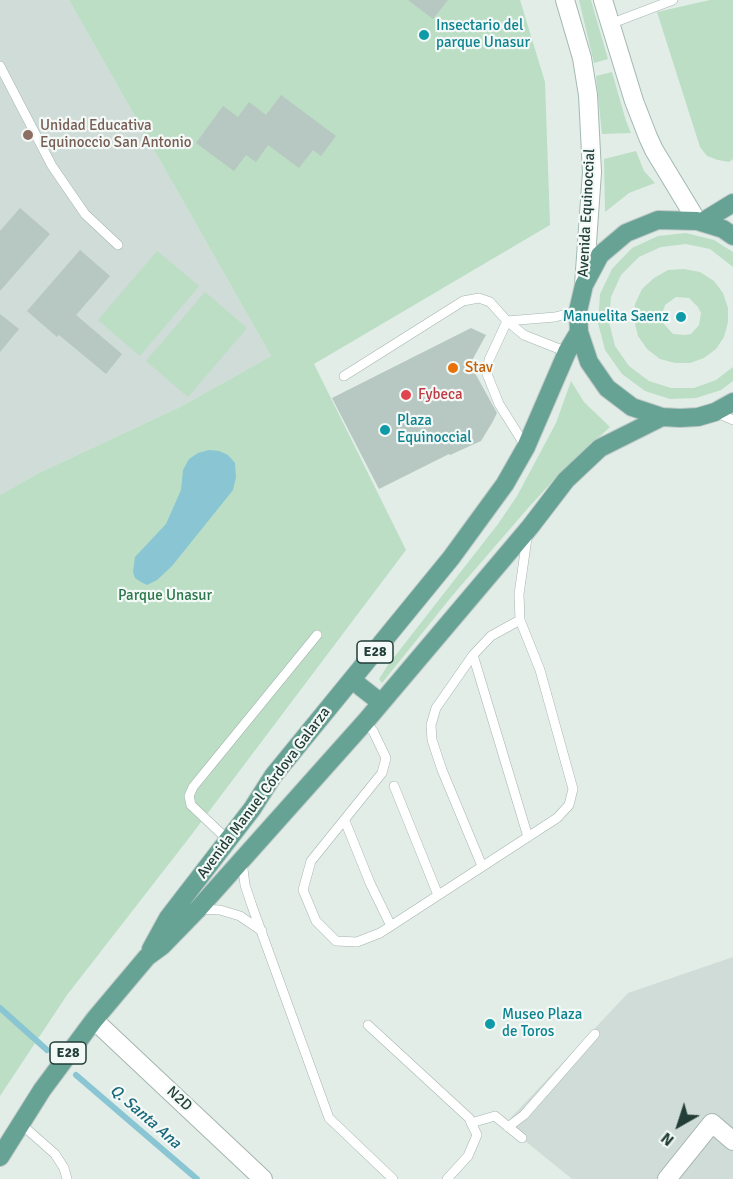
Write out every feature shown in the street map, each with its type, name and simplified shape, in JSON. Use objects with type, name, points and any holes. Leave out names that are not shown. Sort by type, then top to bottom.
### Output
[{"type":"main road","name":"Avenida Equinoccial","points":[[565,0],[582,58],[588,95],[592,172],[584,285]]},
{"type":"main road","points":[[603,0],[634,101],[651,143],[700,222],[733,203]]},
{"type":"main road","name":"E28","points":[[733,236],[723,229],[700,222],[658,220],[626,233],[600,255],[584,285],[578,311],[579,332],[589,362],[607,388],[632,407],[662,417],[689,418],[716,412],[733,402]]},
{"type":"main road","name":"Avenida Manuel Córdova Galarza","points":[[147,957],[168,918],[252,808],[273,776],[451,558],[505,484],[526,447],[567,352],[579,332]]},
{"type":"main road","name":"Avenida Manuel Córdova Galarza","points":[[0,1156],[68,1053],[94,1020],[147,957],[162,946],[198,909],[365,722],[530,527],[566,480],[600,448],[662,417]]},
{"type":"main road","points":[[352,680],[380,702]]},
{"type":"main road","name":"N2D","points":[[94,1020],[263,1179]]},
{"type":"main road","points":[[667,1179],[712,1123],[733,1141]]},
{"type":"lane","points":[[610,24],[673,0]]},
{"type":"lane","points":[[0,66],[52,166],[85,214],[118,245]]},
{"type":"lane","points":[[344,376],[463,301],[479,298],[490,302],[524,335],[567,352]]},
{"type":"lane","points":[[507,321],[555,317],[578,311]]},
{"type":"lane","points":[[507,321],[489,360],[487,374],[499,404],[526,447]]},
{"type":"lane","points":[[716,412],[733,420]]},
{"type":"lane","points":[[365,722],[373,731],[386,758],[382,773],[310,861],[303,890],[316,921],[336,940],[357,942],[391,926],[557,818],[569,805],[573,789],[540,670],[520,620],[519,594],[524,544],[530,527]]},
{"type":"lane","points":[[482,866],[432,740],[431,725],[436,708],[473,655],[491,636],[520,620]]},
{"type":"lane","points":[[228,840],[191,806],[189,796],[193,787],[317,635]]},
{"type":"lane","points":[[473,655],[528,837]]},
{"type":"lane","points":[[394,786],[438,895]]},
{"type":"lane","points":[[345,821],[370,883],[391,926]]},
{"type":"lane","points":[[242,860],[246,885],[299,1041],[329,1118],[393,1179]]},
{"type":"lane","points":[[198,909],[220,910],[240,916],[262,931]]},
{"type":"lane","points":[[368,1025],[469,1118],[477,1135],[468,1156],[447,1179]]},
{"type":"lane","points":[[508,1127],[524,1115],[595,1034]]},
{"type":"lane","points":[[471,1123],[495,1116],[522,1138]]},
{"type":"lane","points":[[21,1124],[55,1154],[64,1168],[67,1179]]},
{"type":"shaded area","points":[[0,0],[69,0],[271,356],[182,406],[39,473],[0,495]]},
{"type":"shaded area","points":[[733,957],[733,1179],[572,1179],[508,1127],[506,1123],[628,993]]},
{"type":"green space","name":"Parque Unasur","points":[[69,0],[520,0],[545,82],[550,225],[314,364],[406,550],[189,838],[67,995],[0,1096],[0,495],[39,473],[182,406],[271,356]]},
{"type":"green space","points":[[579,0],[591,0],[608,59],[594,63]]},
{"type":"green space","points":[[710,0],[733,0],[733,159],[729,162],[707,156],[700,147],[657,12]]},
{"type":"green space","points":[[612,72],[631,133],[602,134],[596,76]]},
{"type":"green space","points":[[636,151],[644,171],[655,183],[629,193],[605,212],[604,159]]},
{"type":"green space","points":[[686,233],[714,240],[733,252],[733,267],[710,249],[686,244],[661,247],[639,257],[621,275],[611,297],[609,322],[615,346],[629,366],[649,381],[671,388],[694,388],[716,380],[733,367],[733,381],[721,390],[696,398],[670,399],[645,391],[622,374],[605,350],[598,323],[600,294],[612,269],[632,248],[658,236]]},
{"type":"green space","points":[[157,251],[199,286],[140,356],[98,320]]},
{"type":"green space","points":[[684,269],[700,272],[714,281],[723,293],[728,308],[728,322],[724,337],[716,349],[704,358],[690,363],[675,363],[660,359],[647,349],[638,336],[634,320],[635,304],[642,289],[654,278],[668,270]],"holes":[[[676,297],[689,298],[701,313],[699,325],[691,334],[673,334],[664,324],[665,305]]]},
{"type":"green space","points":[[205,292],[247,328],[188,397],[146,361]]},
{"type":"green space","points":[[571,381],[584,402],[610,427],[562,471],[529,507],[452,596],[382,683],[379,679],[388,665],[498,524],[517,496],[556,423]]},
{"type":"water","points":[[209,450],[228,455],[235,463],[236,477],[233,490],[172,566],[157,580],[147,585],[135,578],[133,572],[135,557],[166,524],[181,490],[183,470],[189,459]]},
{"type":"building","points":[[408,0],[448,0],[433,19]]},
{"type":"building","points":[[281,95],[336,136],[321,156],[313,150],[299,168],[268,145],[256,162],[246,155],[234,171],[196,143],[223,106],[238,117],[249,102],[266,115]]},
{"type":"building","points":[[20,208],[50,234],[0,291],[0,231]]},
{"type":"building","points":[[80,250],[110,276],[76,315],[122,354],[106,374],[27,311]]},
{"type":"building","points":[[0,314],[19,329],[0,352]]},
{"type":"building","name":"Plaza Equinoccial","points":[[471,328],[486,335],[470,364],[497,413],[492,423],[481,441],[449,454],[379,489],[332,398]]},
{"type":"waterway","name":"Q. Santa Ana","points":[[0,1008],[47,1050]]},
{"type":"waterway","name":"Q. Santa Ana","points":[[76,1075],[197,1179]]},
{"type":"place","name":"Insectario del parque Unasur","points":[[424,35]]},
{"type":"place","name":"Unidad Educativa Equinoccio San Antonio","points":[[28,135]]},
{"type":"place","name":"Manuelita Saenz","points":[[681,317]]},
{"type":"place","name":"Stav","points":[[453,368]]},
{"type":"place","name":"Fybeca","points":[[406,395]]},
{"type":"place","name":"Plaza Equinoccial","points":[[385,430]]},
{"type":"place","name":"Museo Plaza de Toros","points":[[490,1024]]}]
